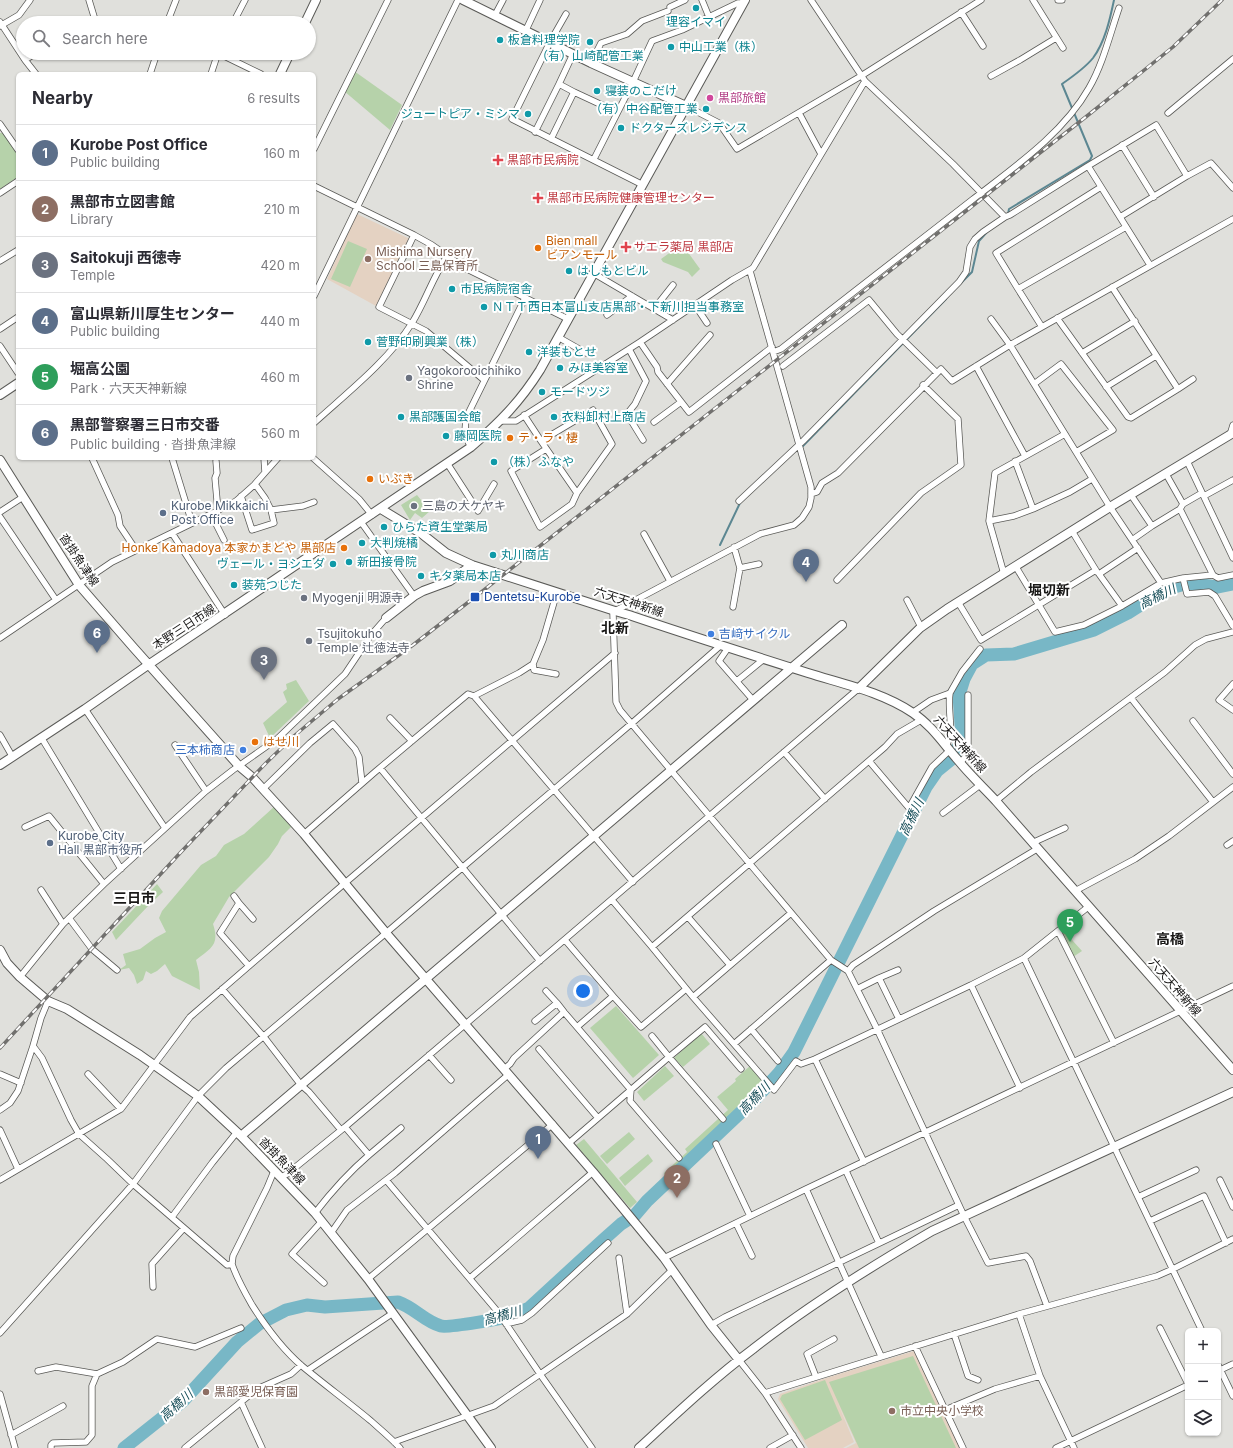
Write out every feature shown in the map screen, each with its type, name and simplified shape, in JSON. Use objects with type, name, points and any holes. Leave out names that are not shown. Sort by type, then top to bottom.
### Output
[{"type":"street","points":[[17,16],[30,0]]},
{"type":"street","points":[[89,0],[94,16]]},
{"type":"street","points":[[170,16],[176,0]]},
{"type":"street","points":[[237,16],[245,0]]},
{"type":"street","points":[[308,16],[316,0]]},
{"type":"street","points":[[316,144],[388,0]]},
{"type":"street","points":[[316,292],[458,0]]},
{"type":"street","points":[[463,0],[591,63],[686,106],[719,123],[737,149],[799,113],[863,79],[981,0]]},
{"type":"street","points":[[495,15],[503,0]]},
{"type":"street","points":[[526,30],[540,0]]},
{"type":"street","points":[[591,63],[601,43],[627,34],[642,21],[685,0]]},
{"type":"street","points":[[702,0],[710,17]]},
{"type":"street","points":[[811,0],[863,79],[982,192],[1005,217]]},
{"type":"street","points":[[1033,0],[1063,48]]},
{"type":"street","points":[[594,159],[652,41],[710,17],[738,3],[744,2]]},
{"type":"street","points":[[380,509],[471,448],[500,421],[527,390],[558,338],[744,2]]},
{"type":"street","points":[[640,342],[657,367],[658,372],[689,412],[772,350],[781,349],[982,192],[1040,145],[1061,125],[1090,87],[1099,66],[1119,8]]},
{"type":"street","points":[[961,12],[983,46]]},
{"type":"street","points":[[566,14],[550,42],[512,119],[535,132],[594,159],[643,185]]},
{"type":"street","points":[[16,17],[1,25],[16,47]]},
{"type":"street","points":[[991,76],[1056,38]]},
{"type":"street","points":[[535,132],[573,54]]},
{"type":"street","points":[[1168,114],[1233,59]]},
{"type":"street","points":[[25,60],[34,72]]},
{"type":"street","points":[[151,72],[155,60]]},
{"type":"street","points":[[212,72],[216,60]]},
{"type":"street","points":[[232,60],[257,72]]},
{"type":"street","points":[[281,72],[287,60]]},
{"type":"street","points":[[500,421],[516,420],[640,342],[732,280],[750,271],[821,154],[863,79]]},
{"type":"street","points":[[559,84],[617,112]]},
{"type":"street","points":[[551,139],[574,92]]},
{"type":"street","points":[[799,113],[821,154]]},
{"type":"street","points":[[740,502],[959,282],[966,272],[970,247],[975,239],[983,232],[1156,125],[1188,176]]},
{"type":"street","points":[[1,127],[16,147]]},
{"type":"street","points":[[1122,145],[1154,196]]},
{"type":"street","points":[[1120,218],[1154,196],[1211,163],[1232,184]]},
{"type":"street","points":[[1088,166],[1150,265]]},
{"type":"street","points":[[0,193],[16,182]]},
{"type":"street","points":[[316,187],[414,235],[432,245],[465,268],[568,319]]},
{"type":"street","points":[[1042,327],[996,253],[1101,187]]},
{"type":"street","points":[[811,494],[817,492],[822,483],[838,473],[940,369],[952,382],[1010,345],[1233,219]]},
{"type":"street","points":[[1018,289],[1126,227]]},
{"type":"street","points":[[414,235],[379,307],[426,331],[484,380]]},
{"type":"street","points":[[0,262],[16,251]]},
{"type":"street","points":[[316,421],[372,370],[389,352],[412,323],[447,256]]},
{"type":"street","points":[[750,271],[811,487],[809,507],[802,518],[794,525],[760,534],[615,611],[613,614],[616,702],[620,710],[631,724],[791,914],[831,960],[848,971],[877,1029],[964,1216],[988,1263],[1026,1256],[1030,1260],[1047,1306]]},
{"type":"street","points":[[593,273],[673,320]]},
{"type":"street","points":[[654,309],[673,284]]},
{"type":"street","points":[[1112,287],[1178,389]]},
{"type":"street","points":[[607,315],[632,296]]},
{"type":"street","points":[[471,448],[465,437],[464,428],[467,416],[525,298]]},
{"type":"street","points":[[783,366],[870,300],[902,339],[936,372]]},
{"type":"street","points":[[695,305],[707,323]]},
{"type":"street","points":[[0,329],[16,318]]},
{"type":"street","points":[[1057,318],[1128,417],[1131,418],[1193,379]]},
{"type":"street","points":[[991,319],[1010,345],[1110,507],[1162,583]]},
{"type":"street","points":[[1082,353],[1135,321]]},
{"type":"street","points":[[667,384],[710,334]]},
{"type":"street","points":[[558,338],[586,353]]},
{"type":"street","points":[[0,346],[16,370]]},
{"type":"street","points":[[629,349],[646,381],[635,404],[627,414],[643,440]]},
{"type":"street","points":[[1106,387],[1156,356]]},
{"type":"street","points":[[1034,384],[1061,364],[1113,430],[1076,452]]},
{"type":"street","points":[[976,366],[1025,456]]},
{"type":"street","points":[[0,395],[16,384]]},
{"type":"street","points":[[837,580],[921,493],[961,465],[958,419],[923,385]]},
{"type":"street","points":[[654,422],[681,402]]},
{"type":"street","points":[[541,441],[593,410],[612,444],[577,493],[572,504],[540,528],[511,471],[546,448]]},
{"type":"street","points":[[524,415],[577,493]]},
{"type":"street","points":[[281,1177],[287,1174],[343,1128],[466,1024],[858,689],[921,627],[958,602],[1110,507],[1232,434],[1233,425]]},
{"type":"street","points":[[1004,574],[989,521],[995,473],[1065,434]]},
{"type":"street","name":"沓掛魚津線","points":[[0,460],[79,585],[148,665],[239,766],[252,777],[304,834],[386,933],[594,1172],[664,1258],[711,1325],[739,1360]]},
{"type":"street","points":[[93,460],[118,515],[120,526],[136,550]]},
{"type":"street","points":[[173,460],[192,523]]},
{"type":"street","points":[[264,460],[266,472]]},
{"type":"street","points":[[0,638],[112,562],[236,501],[255,484],[276,460]]},
{"type":"street","points":[[315,460],[358,499],[372,515]]},
{"type":"street","points":[[216,461],[217,473],[215,478],[218,511]]},
{"type":"street","points":[[1016,461],[1033,509]]},
{"type":"street","points":[[1187,461],[1233,558]]},
{"type":"street","points":[[447,464],[478,510],[494,484]]},
{"type":"street","points":[[1166,474],[1213,575]]},
{"type":"street","points":[[989,521],[1014,516],[1033,509],[1070,492],[1092,479]]},
{"type":"street","points":[[1132,540],[1182,506],[1233,480]]},
{"type":"street","points":[[241,496],[252,530],[274,523],[271,510],[255,484]]},
{"type":"street","points":[[1131,495],[1152,526]]},
{"type":"street","points":[[0,512],[23,497]]},
{"type":"street","points":[[271,510],[303,506],[314,502]]},
{"type":"street","name":"本野三日市線","points":[[0,765],[380,509]]},
{"type":"street","name":"六天天神新線","points":[[380,509],[422,534],[446,553],[472,565],[858,689],[894,702],[912,713],[932,729],[958,761],[996,801],[1180,1012],[1233,1070]]},
{"type":"street","points":[[211,514],[224,540]]},
{"type":"street","points":[[0,517],[56,600]]},
{"type":"street","points":[[361,522],[414,596]]},
{"type":"street","points":[[1072,531],[1097,572],[1122,606]]},
{"type":"street","points":[[172,533],[225,614]]},
{"type":"street","points":[[644,534],[670,581]]},
{"type":"street","points":[[733,607],[740,568],[734,547]]},
{"type":"street","points":[[958,602],[981,640],[1138,548]]},
{"type":"street","points":[[740,568],[759,564]]},
{"type":"street","points":[[20,977],[63,924],[104,884],[206,791],[277,739],[345,674],[371,635],[386,618],[414,596],[450,581],[472,565]]},
{"type":"street","points":[[1016,567],[1055,632],[1084,625],[1122,606],[1162,583],[1183,578],[1213,575],[1218,578],[1233,575]]},
{"type":"street","points":[[1183,578],[1187,594],[1209,592],[1215,596],[1233,626]]},
{"type":"street","points":[[556,674],[534,670],[533,664],[543,640],[558,592]]},
{"type":"street","points":[[907,600],[921,627]]},
{"type":"street","points":[[172,1217],[212,1162],[239,1134],[301,1085],[842,625]]},
{"type":"street","points":[[996,801],[1031,772],[1165,672],[1195,644],[1206,639],[1233,632]]},
{"type":"street","points":[[724,647],[719,661],[753,700]]},
{"type":"street","points":[[0,1333],[133,1184],[198,1096],[226,1068],[631,724],[724,647]]},
{"type":"street","points":[[869,761],[909,808],[932,767],[948,748],[950,739],[950,693],[962,672],[980,649]]},
{"type":"street","points":[[0,1180],[121,1108],[190,1017],[615,653]]},
{"type":"street","points":[[737,681],[764,659]]},
{"type":"street","points":[[474,696],[519,673],[533,664]]},
{"type":"street","points":[[1233,684],[1219,700],[1233,710]]},
{"type":"street","points":[[912,713],[931,700],[950,693]]},
{"type":"street","points":[[304,834],[468,694],[474,696],[633,882]]},
{"type":"street","points":[[958,761],[966,756],[968,748],[968,695]]},
{"type":"street","points":[[1131,698],[1213,802]]},
{"type":"street","points":[[85,709],[165,828]]},
{"type":"street","points":[[390,718],[412,741]]},
{"type":"street","points":[[652,947],[869,761],[897,734],[921,720]]},
{"type":"street","points":[[1193,721],[1233,774]]},
{"type":"street","points":[[263,789],[310,743],[333,724],[359,757],[362,783]]},
{"type":"street","points":[[0,735],[12,756]]},
{"type":"street","points":[[41,737],[121,869]]},
{"type":"street","points":[[175,745],[206,791]]},
{"type":"street","points":[[784,752],[825,799]]},
{"type":"street","points":[[380,768],[540,961]]},
{"type":"street","points":[[944,813],[980,785]]},
{"type":"street","points":[[1075,891],[1135,859],[1169,836],[1233,787]]},
{"type":"street","points":[[25,827],[49,816],[104,884]]},
{"type":"street","points":[[848,971],[853,966],[934,911],[1065,828]]},
{"type":"street","points":[[1227,845],[1233,842]]},
{"type":"street","points":[[41,890],[63,924]]},
{"type":"street","points":[[234,896],[253,919]]},
{"type":"street","points":[[612,900],[686,989],[774,1090],[796,1061],[801,1064],[815,1059],[971,985],[1024,958],[1088,907]]},
{"type":"street","points":[[239,903],[220,933],[249,966]]},
{"type":"street","points":[[693,997],[791,914]]},
{"type":"street","points":[[688,917],[730,965]]},
{"type":"street","points":[[69,918],[92,949],[117,970]]},
{"type":"street","points":[[1058,930],[1114,1043]]},
{"type":"street","points":[[565,940],[641,1027],[686,989]]},
{"type":"street","name":"沓掛魚津線","points":[[0,950],[7,963],[20,977],[48,1001],[67,1009],[155,1065],[198,1096],[239,1134],[322,1221],[368,1279],[491,1448]]},
{"type":"street","points":[[1024,958],[1201,1328]]},
{"type":"street","points":[[734,1044],[831,960]]},
{"type":"street","points":[[857,989],[898,970]]},
{"type":"street","points":[[879,978],[899,1019]]},
{"type":"street","points":[[971,985],[1020,1088]]},
{"type":"street","points":[[664,1258],[1233,986]]},
{"type":"street","points":[[222,989],[264,1037],[301,1085],[369,1155]]},
{"type":"street","points":[[546,991],[631,1090],[630,1101],[679,1158]]},
{"type":"street","points":[[577,1027],[613,996]]},
{"type":"street","points":[[0,1110],[10,1103],[18,1091],[33,1046],[40,1018],[48,1001]]},
{"type":"street","points":[[535,1021],[557,1003]]},
{"type":"street","points":[[331,1233],[347,1210],[386,1180],[506,1071],[514,1058],[564,1012]]},
{"type":"street","points":[[569,1143],[705,1027],[741,1069]]},
{"type":"street","points":[[751,1029],[778,1061]]},
{"type":"street","points":[[652,1036],[723,1119]]},
{"type":"street","points":[[33,1046],[42,1058],[79,1134],[133,1184],[227,1265],[232,1264]]},
{"type":"street","points":[[539,1049],[598,1118]]},
{"type":"street","points":[[429,1055],[451,1080]]},
{"type":"street","points":[[815,1059],[864,1162]]},
{"type":"street","points":[[0,1074],[21,1083]]},
{"type":"street","points":[[88,1074],[121,1108]]},
{"type":"street","points":[[639,1448],[686,1405],[739,1360],[778,1330],[848,1281],[926,1234],[1011,1193],[1114,1148],[1233,1092]]},
{"type":"street","points":[[368,1279],[553,1124]]},
{"type":"street","points":[[315,1213],[349,1173],[401,1128]]},
{"type":"street","points":[[0,1130],[18,1169]]},
{"type":"street","points":[[716,1144],[750,1216]]},
{"type":"street","points":[[1138,1197],[1196,1170]]},
{"type":"street","points":[[274,1171],[233,1256],[232,1264],[238,1281],[261,1319],[280,1344],[301,1365],[356,1409],[400,1448]]},
{"type":"street","points":[[846,1171],[879,1243]]},
{"type":"street","points":[[470,1278],[594,1172]]},
{"type":"street","points":[[386,1180],[498,1312],[592,1448]]},
{"type":"street","points":[[1220,1180],[1233,1207]]},
{"type":"street","points":[[806,1189],[882,1356]]},
{"type":"street","points":[[1150,1221],[1204,1196],[1226,1243]]},
{"type":"street","points":[[711,1325],[959,1205]]},
{"type":"street","points":[[322,1221],[292,1254],[324,1283]]},
{"type":"street","points":[[736,1223],[752,1256]]},
{"type":"street","points":[[153,1287],[152,1264],[184,1228]]},
{"type":"street","points":[[766,1393],[816,1376],[1019,1314],[1157,1276],[1233,1239]]},
{"type":"street","points":[[506,1324],[522,1320],[532,1313],[608,1243]]},
{"type":"street","points":[[619,1258],[627,1314]]},
{"type":"street","points":[[394,1442],[494,1406],[627,1314],[672,1270]]},
{"type":"street","points":[[308,1370],[393,1313]]},
{"type":"street","points":[[1019,1314],[1040,1376],[1074,1448]]},
{"type":"street","points":[[38,1371],[56,1367],[97,1374],[122,1362],[157,1339],[195,1347],[241,1328]]},
{"type":"street","points":[[1160,1328],[1185,1378]]},
{"type":"street","points":[[954,1334],[968,1376],[978,1380]]},
{"type":"street","points":[[816,1376],[807,1354],[834,1340]]},
{"type":"street","points":[[915,1346],[963,1448]]},
{"type":"street","points":[[739,1360],[766,1393],[801,1448]]},
{"type":"street","points":[[1221,1368],[1233,1364]]},
{"type":"street","points":[[185,1448],[257,1389],[291,1374],[301,1365]]},
{"type":"street","points":[[1221,1373],[1233,1396]]},
{"type":"street","points":[[51,1448],[53,1443],[86,1442],[92,1435],[92,1386],[97,1374]]},
{"type":"street","points":[[944,1410],[995,1389],[1040,1376]]},
{"type":"street","points":[[1056,1448],[1185,1385]]},
{"type":"street","points":[[0,1394],[15,1448]]},
{"type":"street","points":[[241,1402],[262,1448]]},
{"type":"street","points":[[11,1435],[63,1406]]},
{"type":"street","points":[[770,1448],[793,1435]]},
{"type":"shaded area","name":"Mishima Nursery School 三島保育所","points":[[357,214],[410,239],[376,306],[327,279]]},
{"type":"shaded area","name":"市立中央小学校","points":[[914,1351],[960,1448],[846,1448],[856,1443],[837,1401],[854,1442],[843,1448],[808,1448],[778,1399],[780,1394]]},
{"type":"green space","points":[[354,71],[402,105],[390,130],[344,91]]},
{"type":"green space","points":[[0,133],[3,133],[16,152],[16,178],[0,189]]},
{"type":"green space","points":[[348,241],[367,249],[350,287],[331,279]]},
{"type":"green space","points":[[682,244],[700,269],[692,277],[688,272],[663,262],[661,259]]},
{"type":"green space","points":[[417,495],[430,511],[422,518],[415,513],[410,520],[401,505]]},
{"type":"green space","points":[[296,680],[309,701],[270,738],[263,723],[287,702],[283,692],[287,689],[286,684]]},
{"type":"green space","points":[[275,806],[292,826],[282,836],[269,857],[229,897],[213,924],[215,941],[210,949],[196,960],[199,972],[200,990],[172,976],[165,964],[151,974],[146,971],[143,980],[137,984],[134,975],[129,968],[119,970],[126,965],[123,954],[140,949],[166,932],[159,918],[162,911],[201,865],[216,856],[224,845],[244,834]]},
{"type":"green space","points":[[157,884],[163,892],[116,940],[112,932]]},
{"type":"green space","points":[[1064,931],[1082,951],[1073,957],[1061,933]]},
{"type":"green space","points":[[616,1006],[659,1055],[633,1078],[590,1028]]},
{"type":"green space","points":[[701,1033],[710,1044],[683,1067],[674,1058]]},
{"type":"green space","points":[[665,1066],[674,1076],[644,1101],[637,1092]]},
{"type":"green space","points":[[750,1066],[764,1083],[666,1177],[664,1173],[687,1152],[685,1149],[728,1110],[717,1097],[736,1081],[735,1079]]},
{"type":"green space","points":[[629,1132],[635,1139],[607,1164],[600,1156]]},
{"type":"green space","points":[[584,1139],[637,1202],[630,1208],[576,1145]]},
{"type":"green space","points":[[648,1154],[653,1161],[625,1186],[619,1178]]},
{"type":"green space","name":"市立中央小学校","points":[[913,1356],[956,1448],[859,1448],[829,1382]]},
{"type":"green space","points":[[825,1380],[842,1420],[805,1440],[780,1399],[782,1395]]},
{"type":"waterway","points":[[1008,214],[1009,209],[1090,160],[1092,156],[1062,84],[1086,65],[1097,52],[1101,45],[1111,15],[1114,0]]},
{"type":"waterway","points":[[961,283],[972,272],[979,241],[987,232]]},
{"type":"waterway","points":[[801,448],[946,299]]},
{"type":"waterway","points":[[720,545],[740,503]]},
{"type":"waterway","name":"高橋川","points":[[124,1448],[182,1402],[237,1342],[259,1324],[286,1310],[307,1305],[325,1307],[398,1302],[435,1324],[441,1326],[454,1326],[515,1315],[529,1308],[621,1224],[635,1215],[647,1201],[756,1098],[779,1073],[794,1052],[926,787],[937,771],[953,758],[962,739],[959,695],[964,679],[972,664],[986,655],[1014,654],[1094,630],[1128,613],[1164,590],[1188,583],[1217,587],[1233,584]]},
{"type":"railway","points":[[0,1048],[181,852],[266,763],[294,736],[338,699],[413,645],[475,597],[1087,116],[1173,47],[1222,0]]},
{"type":"place","name":"理容イマイ","points":[[696,8]]},
{"type":"place","name":"板倉料理学院","points":[[500,40]]},
{"type":"place","name":"（有）山崎配管工業","points":[[590,42]]},
{"type":"place","name":"中山工業（株）","points":[[671,47]]},
{"type":"place","name":"寝装のこだけ","points":[[597,91]]},
{"type":"place","name":"黒部旅館","points":[[710,98]]},
{"type":"place","name":"（有）中谷配管工業","points":[[706,109]]},
{"type":"place","name":"ジュートピア・ミシマ","points":[[528,114]]},
{"type":"place","name":"ドクターズレジデンス","points":[[621,128]]},
{"type":"place","name":"黒部市民病院","points":[[498,160]]},
{"type":"place","name":"黒部市民病院健康管理センター","points":[[538,198]]},
{"type":"place","name":"サエラ薬局 黒部店","points":[[626,247]]},
{"type":"place","name":"Bien mall ビアンモール","points":[[538,248]]},
{"type":"place","name":"Mishima Nursery School 三島保育所","points":[[368,259]]},
{"type":"place","name":"はしもとビル","points":[[569,271]]},
{"type":"place","name":"市民病院宿舎","points":[[452,289]]},
{"type":"place","name":"ＮＴＴ西日本富山支店黒部・下新川担当事務室","points":[[484,307]]},
{"type":"place","name":"菅野印刷興業（株）","points":[[368,342]]},
{"type":"place","name":"洋装もとせ","points":[[529,352]]},
{"type":"place","name":"みほ美容室","points":[[560,368]]},
{"type":"place","name":"Yagokorooichihiko Shrine","points":[[409,378]]},
{"type":"place","name":"モードツジ","points":[[542,392]]},
{"type":"place","name":"黒部護国会館","points":[[401,417]]},
{"type":"place","name":"衣料卸村上商店","points":[[554,417]]},
{"type":"place","name":"藤岡医院","points":[[446,436]]},
{"type":"place","name":"テ・ラ・棲","points":[[510,438]]},
{"type":"place","name":"（株）ふなや","points":[[494,462]]},
{"type":"place","name":"いぶき","points":[[370,479]]},
{"type":"place","name":"三島の大ケヤキ","points":[[414,506]]},
{"type":"place","name":"Kurobe Mikkaichi Post Office","points":[[163,513]]},
{"type":"place","name":"ひらた資生堂薬局","points":[[384,527]]},
{"type":"place","name":"大判焼橘","points":[[362,543]]},
{"type":"place","name":"Honke Kamadoya 本家かまどや 黒部店","points":[[344,548]]},
{"type":"place","name":"丸川商店","points":[[493,555]]},
{"type":"place","name":"新田接骨院","points":[[349,562]]},
{"type":"place","name":"ヴェール・ヨシエダ","points":[[333,564]]},
{"type":"place","name":"キタ薬局本店","points":[[421,576]]},
{"type":"place","name":"富山県新川厚生センター","points":[[806,582]]},
{"type":"place","name":"装苑つじた","points":[[234,585]]},
{"type":"place","name":"Dentetsu-Kurobe","points":[[475,597]]},
{"type":"place","name":"Myogenji 明源寺","points":[[304,598]]},
{"type":"place","name":"吉﨑サイクル","points":[[711,634]]},
{"type":"place","name":"Tsujitokuho Temple 辻徳法寺","points":[[309,641]]},
{"type":"place","name":"黒部警察署三日市交番","points":[[97,653]]},
{"type":"place","name":"Saitokuji 西徳寺","points":[[264,680]]},
{"type":"place","name":"はせ川","points":[[255,742]]},
{"type":"place","name":"三本柿商店","points":[[243,750]]},
{"type":"place","name":"Kurobe City Hall 黒部市役所","points":[[50,843]]},
{"type":"place","name":"堀高公園","points":[[1070,942]]},
{"type":"place","name":"Kurobe Post Office","points":[[538,1159]]},
{"type":"place","name":"黒部市立図書館","points":[[677,1198]]},
{"type":"place","name":"黒部愛児保育園","points":[[206,1392]]},
{"type":"place","name":"市立中央小学校","points":[[892,1411]]},
{"type":"district","name":"堀切新","points":[[1049,590]]},
{"type":"district","name":"北新","points":[[615,628]]},
{"type":"district","name":"三日市","points":[[134,898]]},
{"type":"district","name":"高橋","points":[[1170,939]]}]
